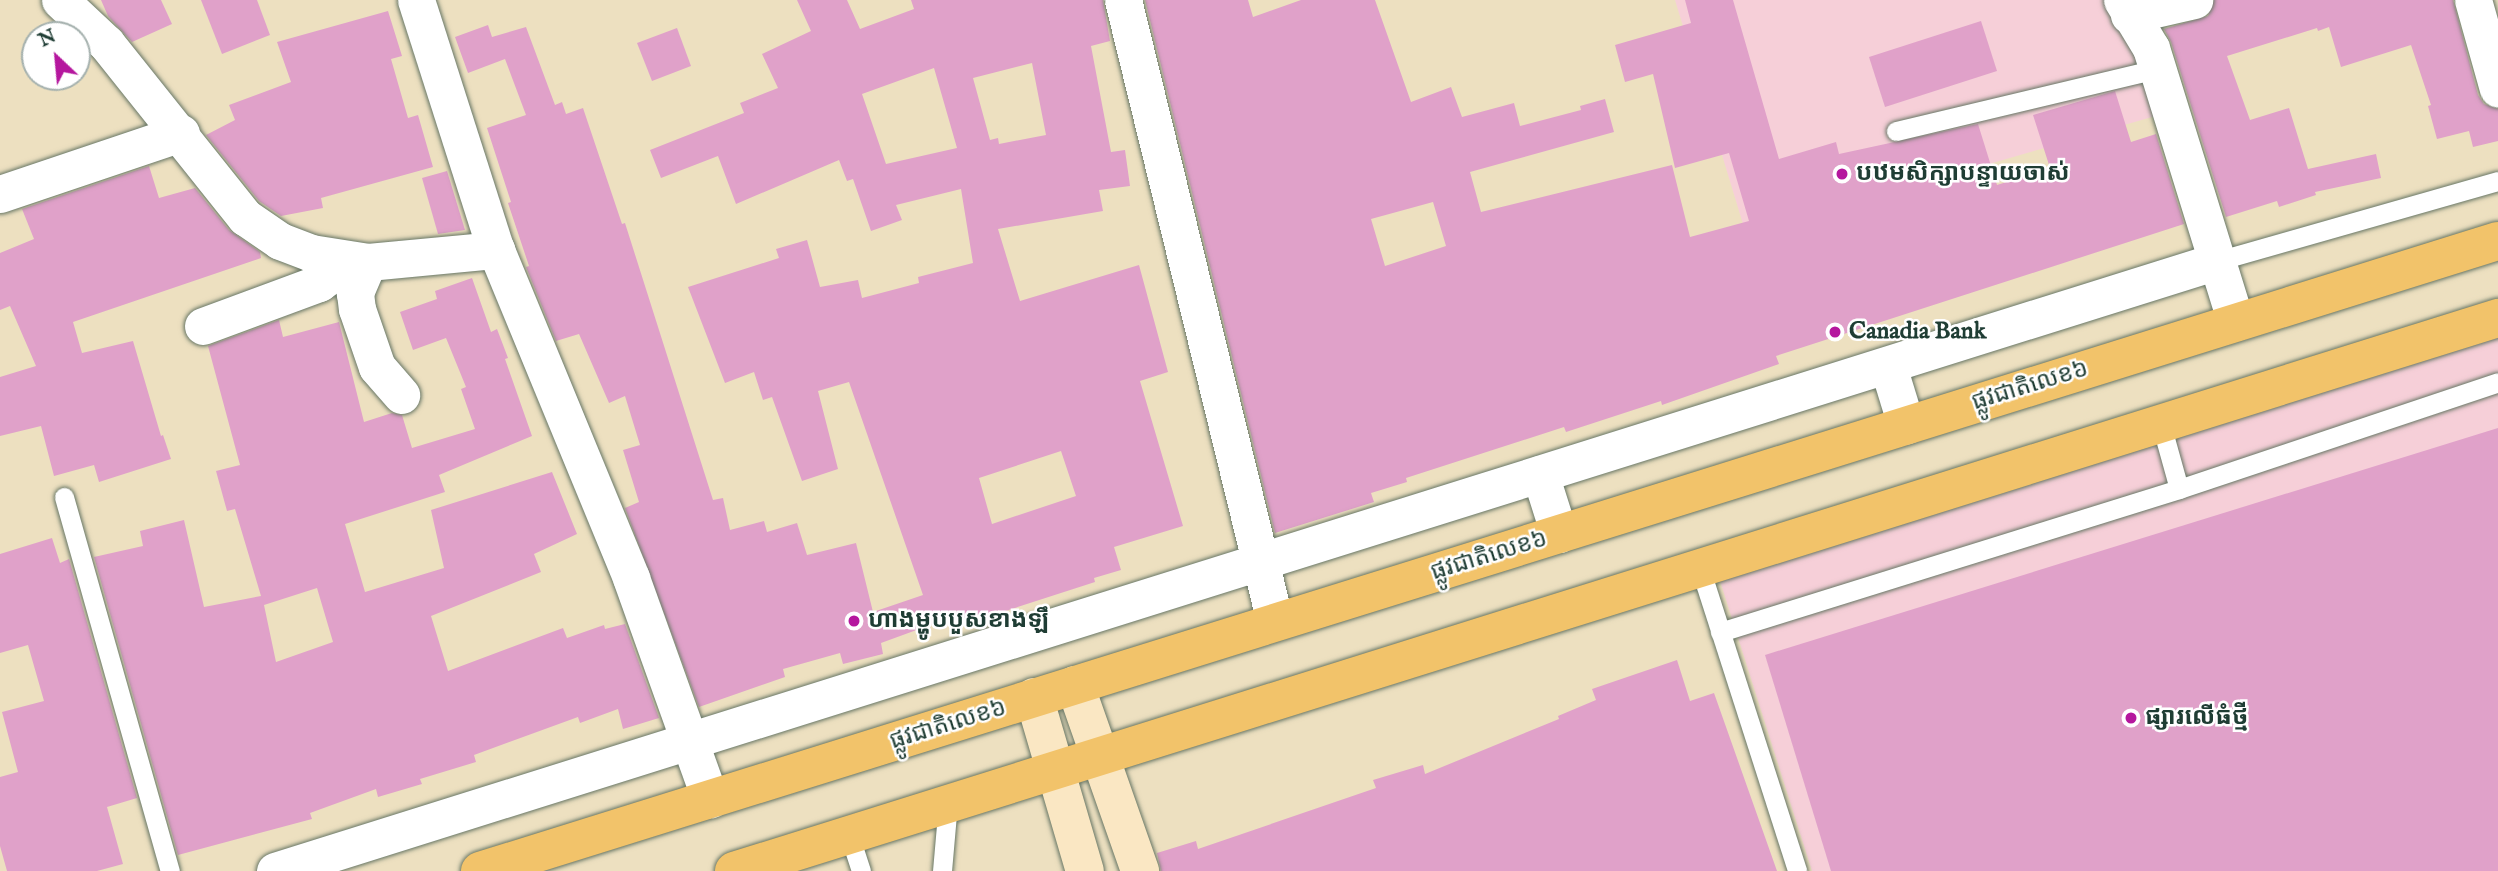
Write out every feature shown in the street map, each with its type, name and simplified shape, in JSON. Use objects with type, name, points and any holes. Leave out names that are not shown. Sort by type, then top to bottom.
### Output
[{"type":"main road","name":"ផ្លូវជាតិលេខ៦","points":[[480,871],[2498,241]]},
{"type":"main road","points":[[734,871],[2498,318]]},
{"type":"main road","points":[[1075,685],[1097,756],[1130,838],[1140,871]]},
{"type":"main road","points":[[1034,697],[1058,768],[1085,871]]},
{"type":"street","points":[[60,0],[106,43],[181,133],[245,217],[264,231],[311,253],[359,261],[496,250]]},
{"type":"street","points":[[416,0],[496,250],[631,578],[710,799]]},
{"type":"street","points":[[1123,0],[1275,622]]},
{"type":"street","points":[[2194,0],[2125,8],[2145,36],[2157,69],[2236,322]]},
{"type":"street","points":[[2473,0],[2498,89]]},
{"type":"street","points":[[0,194],[181,133]]},
{"type":"street","points":[[203,326],[319,283],[359,261]]},
{"type":"street","points":[[359,261],[355,293],[357,309],[377,367],[401,395]]},
{"type":"street","points":[[275,871],[687,740],[935,666],[1259,561],[2217,261]]},
{"type":"street","points":[[1888,366],[1906,425]]},
{"type":"street","points":[[1540,474],[1559,534]]},
{"type":"lane","points":[[1896,131],[2157,69]]},
{"type":"lane","points":[[2217,261],[2498,181]]},
{"type":"lane","points":[[1720,632],[2179,489],[2498,382]]},
{"type":"lane","points":[[2161,424],[2179,489]]},
{"type":"lane","points":[[64,497],[170,871]]},
{"type":"lane","points":[[1700,568],[1797,871]]},
{"type":"lane","points":[[942,871],[948,803]]},
{"type":"lane","points":[[849,834],[861,871]]},
{"type":"shaded area","name":"បឋមសិក្សាបន្ទាយចាស់","points":[[1675,0],[2118,0],[2166,113],[1746,234]]},
{"type":"shaded area","name":"ផ្សារលើធំថ្មី","points":[[2498,320],[2498,871],[1812,871],[1715,565]]},
{"type":"building","points":[[101,0],[161,0],[172,24],[132,42],[108,16]]},
{"type":"building","points":[[201,0],[257,0],[270,35],[222,54]]},
{"type":"building","points":[[797,0],[847,0],[860,29],[914,9],[911,0],[1103,0],[1110,41],[1091,46],[1111,152],[1125,150],[1130,186],[1099,190],[1103,211],[998,229],[1020,301],[1139,265],[1168,372],[1140,381],[1183,526],[1114,547],[1121,570],[1094,578],[1095,582],[959,626],[958,621],[935,628],[933,624],[881,643],[883,654],[843,664],[840,653],[783,669],[785,677],[699,707],[625,508],[639,502],[623,450],[640,445],[625,396],[609,403],[579,334],[556,341],[526,267],[529,266],[487,128],[526,115],[505,59],[468,73],[455,37],[488,25],[492,37],[526,27],[555,105],[562,102],[566,114],[583,108],[622,224],[625,223],[713,500],[723,498],[730,530],[764,521],[767,532],[797,523],[807,555],[856,543],[873,612],[923,595],[849,382],[818,391],[838,469],[802,481],[772,397],[763,400],[754,372],[725,383],[688,287],[779,258],[776,249],[807,240],[820,287],[858,280],[862,298],[919,283],[918,277],[973,263],[961,189],[896,205],[902,220],[871,231],[853,179],[847,181],[839,160],[736,204],[718,156],[661,178],[650,150],[744,113],[740,103],[778,88],[762,54],[811,31]],"holes":[[[1032,63],[1046,135],[999,144],[998,138],[990,140],[973,78]],[[934,68],[957,148],[886,164],[862,94]],[[1061,451],[1076,496],[992,524],[979,478]]]},
{"type":"building","points":[[1145,0],[1248,0],[1253,17],[1301,0],[1375,0],[1411,102],[1451,87],[1462,117],[1514,103],[1520,126],[1581,110],[1580,106],[1605,99],[1614,132],[1470,172],[1481,212],[1672,165],[1690,237],[1749,221],[1729,153],[1675,168],[1653,74],[1625,82],[1615,45],[1691,23],[1685,0],[1733,0],[1779,159],[1836,142],[1839,154],[1978,124],[1997,185],[2050,168],[2033,115],[2115,91],[2131,142],[2156,134],[2184,224],[1776,356],[1779,364],[1662,405],[1661,401],[1566,432],[1564,427],[1406,478],[1407,482],[1371,493],[1374,502],[1275,533]],"holes":[[[1433,202],[1446,246],[1385,266],[1371,219]]]},
{"type":"building","points":[[2214,0],[2453,0],[2478,95],[2484,104],[2498,109],[2498,141],[2473,147],[2469,131],[2437,139],[2428,106],[2431,105],[2411,45],[2341,67],[2329,27],[2318,31],[2317,28],[2227,56],[2250,120],[2289,108],[2308,169],[2376,154],[2381,178],[2315,192],[2316,195],[2279,207],[2277,201],[2226,217],[2171,42],[2164,29],[2208,16]]},
{"type":"building","points":[[388,11],[402,56],[391,59],[408,118],[418,115],[433,167],[321,198],[323,208],[281,216],[259,201],[206,135],[235,120],[229,105],[291,82],[277,42]]},
{"type":"building","points":[[1981,21],[1997,71],[1885,107],[1869,57]]},
{"type":"building","points":[[677,28],[691,66],[652,81],[637,43]]},
{"type":"building","points":[[149,166],[159,198],[195,188],[229,230],[260,252],[261,258],[73,322],[82,353],[133,341],[161,436],[163,435],[171,459],[99,482],[94,465],[54,476],[41,426],[0,436],[0,377],[36,366],[10,306],[0,310],[0,253],[34,239],[22,209]]},
{"type":"building","points":[[447,171],[465,230],[438,234],[422,178]]},
{"type":"building","points":[[472,278],[491,332],[497,329],[532,436],[439,475],[445,492],[345,524],[365,592],[444,568],[431,510],[552,472],[577,534],[534,554],[541,572],[431,616],[448,671],[563,628],[567,638],[604,625],[605,629],[625,624],[659,718],[623,729],[618,709],[580,723],[578,717],[474,755],[476,762],[420,779],[422,784],[378,797],[376,789],[310,813],[312,819],[178,855],[94,557],[143,546],[140,531],[184,520],[204,607],[261,596],[235,509],[227,511],[216,471],[240,465],[208,346],[279,320],[283,337],[339,322],[364,422],[392,413],[402,415],[412,448],[475,429],[461,389],[466,387],[446,338],[413,350],[400,312],[437,299],[435,291]],"holes":[[[317,588],[333,642],[276,662],[264,605]]]},
{"type":"building","name":"ផ្សារលើធំថ្មី","points":[[2498,428],[2498,871],[1831,871],[1765,655]]},
{"type":"building","points":[[52,538],[60,563],[69,559],[137,798],[107,807],[123,864],[97,871],[7,871],[0,846],[0,777],[18,772],[2,712],[44,701],[28,645],[0,653],[0,554]]},
{"type":"building","points":[[1677,660],[1690,701],[1714,693],[1777,871],[1161,871],[1157,853],[1196,841],[1198,849],[1376,788],[1373,780],[1423,765],[1425,774],[1559,719],[1558,716],[1596,700],[1592,689]]},
{"type":"place","name":"បឋមសិក្សាបន្ទាយចាស់","points":[[1842,174]]},
{"type":"place","name":"Canadia Bank","points":[[1835,332]]},
{"type":"place","name":"ហាងម្ហូបបួសខាងឡឹ","points":[[854,621]]},
{"type":"place","name":"ផ្សារលើធំថ្មី","points":[[2131,718]]}]
